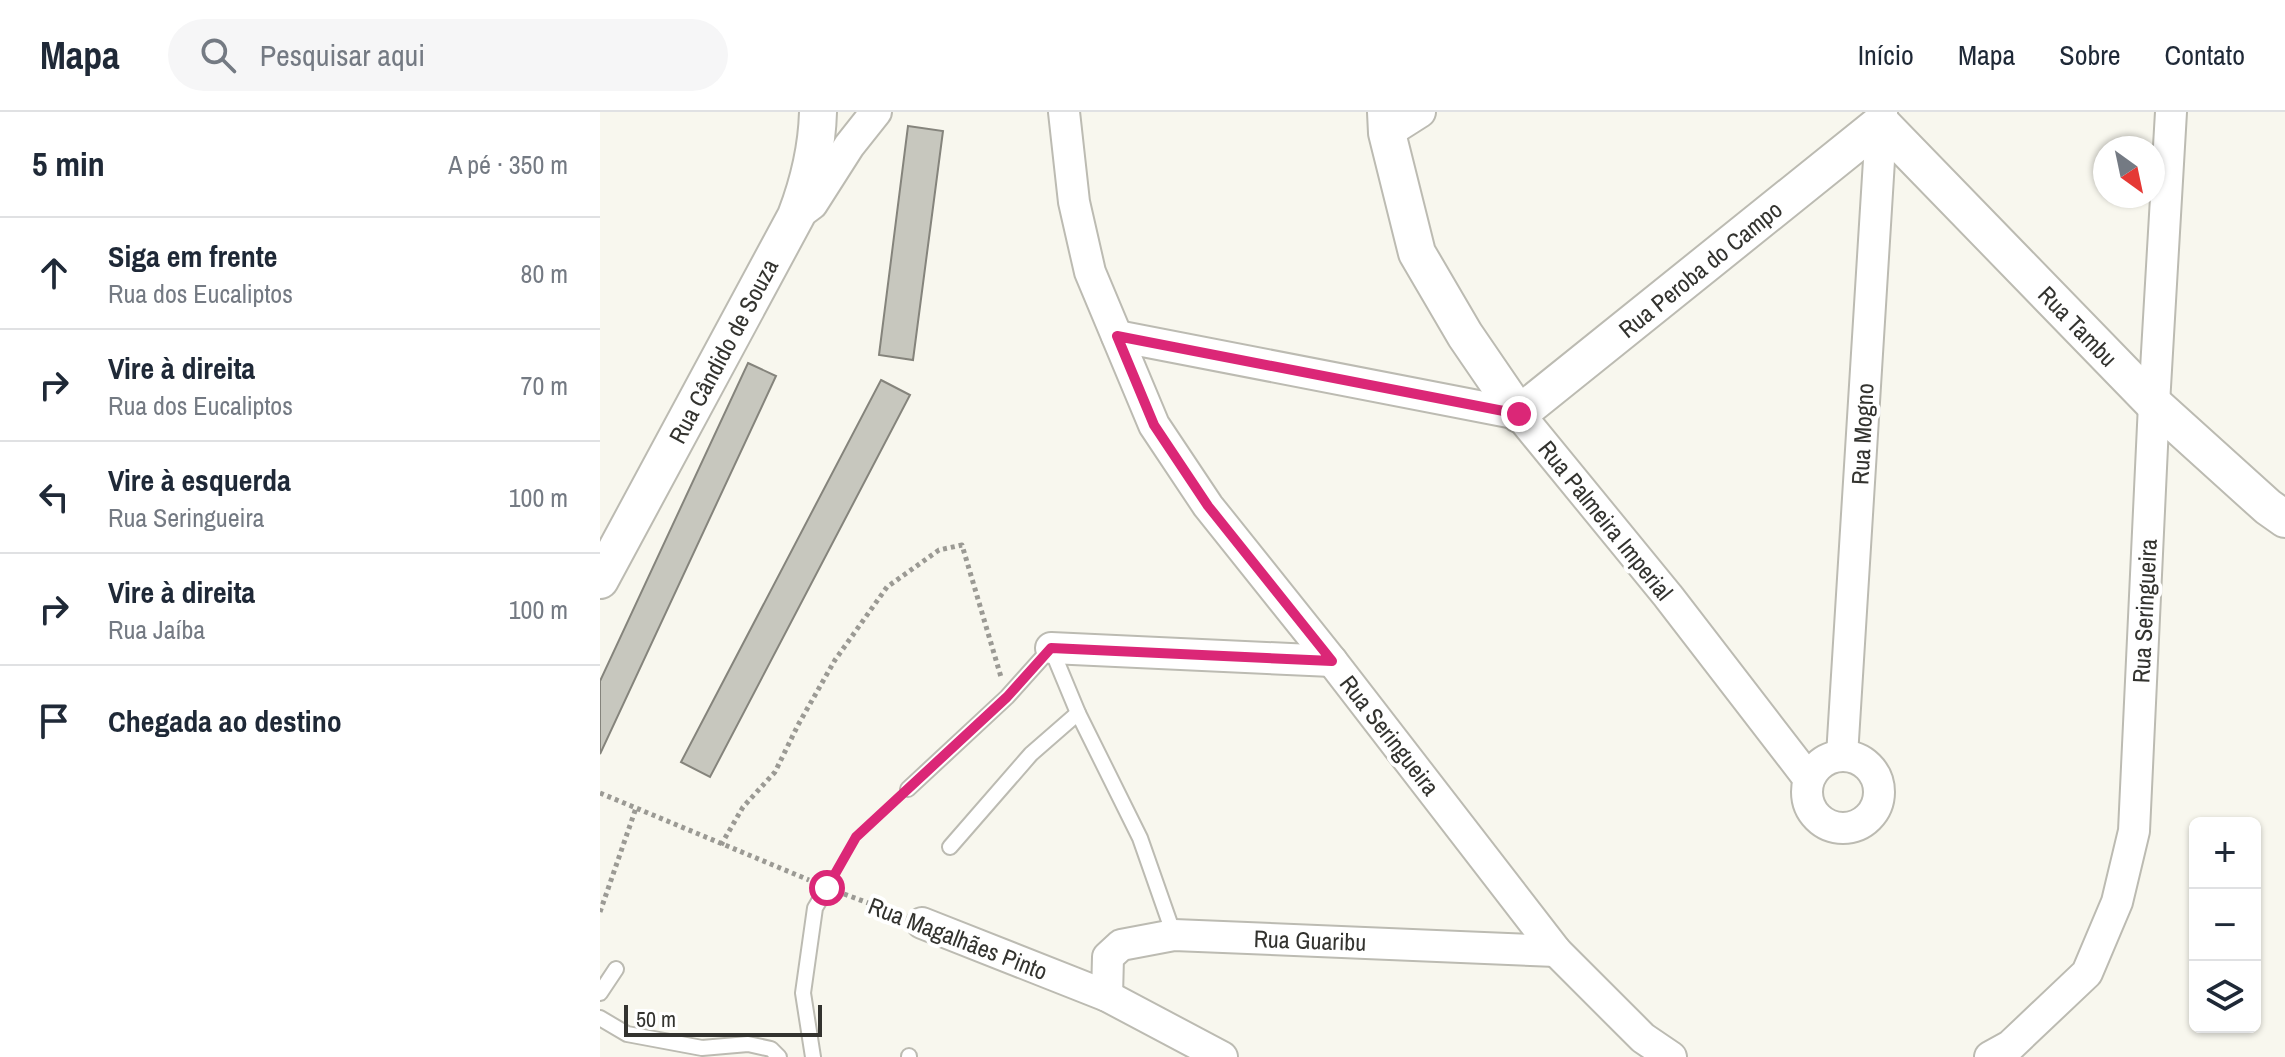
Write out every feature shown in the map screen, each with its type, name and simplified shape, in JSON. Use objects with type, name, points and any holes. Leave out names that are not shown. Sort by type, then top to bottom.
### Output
[{"type":"street","name":"Rua Cândido de Souza","points":[[600,580],[796,216],[807,187],[817,137],[818,112]]},
{"type":"street","points":[[796,216],[812,204],[849,146],[876,112]]},
{"type":"street","name":"Rua Seringueira","points":[[1064,112],[1074,202],[1090,272],[1154,425],[1208,506],[1556,951],[1643,1038],[1671,1057]]},
{"type":"street","points":[[1386,123],[1420,112]]},
{"type":"street","name":"Rua Seringueira","points":[[1990,1057],[2010,1046],[2087,973],[2117,902],[2134,831],[2171,112]]},
{"type":"street","name":"Rua Tambu","points":[[1882,118],[2154,404],[2285,519]]},
{"type":"street","name":"Rua Peroba do Campo","points":[[1519,414],[1882,118]]},
{"type":"street","name":"Rua Mogno","points":[[1842,756],[1882,118]]},
{"type":"street","name":"Rua Palmeira Imperial","points":[[1386,123],[1417,253],[1465,335],[1519,414],[1668,596],[1809,779]]},
{"type":"street","points":[[1117,336],[1519,414]]},
{"type":"street","points":[[1051,648],[1332,661]]},
{"type":"street","points":[[1842,756],[1854,757],[1873,772],[1879,795],[1868,817],[1847,827],[1835,827],[1815,814],[1809,803],[1809,779],[1822,763],[1842,756]]},
{"type":"street","name":"Rua Magalhães Pinto","points":[[922,923],[1107,996],[1222,1057]]},
{"type":"street","name":"Rua Guaribu","points":[[1107,996],[1108,957],[1121,945],[1174,935],[1556,951]]},
{"type":"lane","points":[[908,789],[1007,697],[1051,648],[1078,713],[1140,838],[1174,935]]},
{"type":"lane","points":[[950,847],[1031,754],[1078,713]]},
{"type":"lane","points":[[813,1057],[803,993],[815,908],[829,884]]},
{"type":"lane","points":[[600,993],[616,969]]},
{"type":"lane","points":[[600,1018],[627,1034],[702,1048],[748,1044],[771,1049],[779,1057]]},
{"type":"path","points":[[721,844],[743,807],[775,772],[835,660],[887,587],[939,550],[962,545],[1007,697]]},
{"type":"path","points":[[829,884],[856,837],[908,789]]},
{"type":"path","name":"Rua Magalhães Pinto","points":[[600,793],[922,923]]},
{"type":"path","points":[[600,912],[636,808]]},
{"type":"building","points":[[908,126],[943,131],[913,360],[879,355]]},
{"type":"building","points":[[748,363],[776,376],[600,754],[600,681]]},
{"type":"building","points":[[881,380],[910,395],[710,777],[681,762]]},
{"type":"route","points":[[827,888],[856,837],[1007,697],[1051,648],[1332,661],[1208,506],[1154,425],[1117,336],[1519,414]]}]
